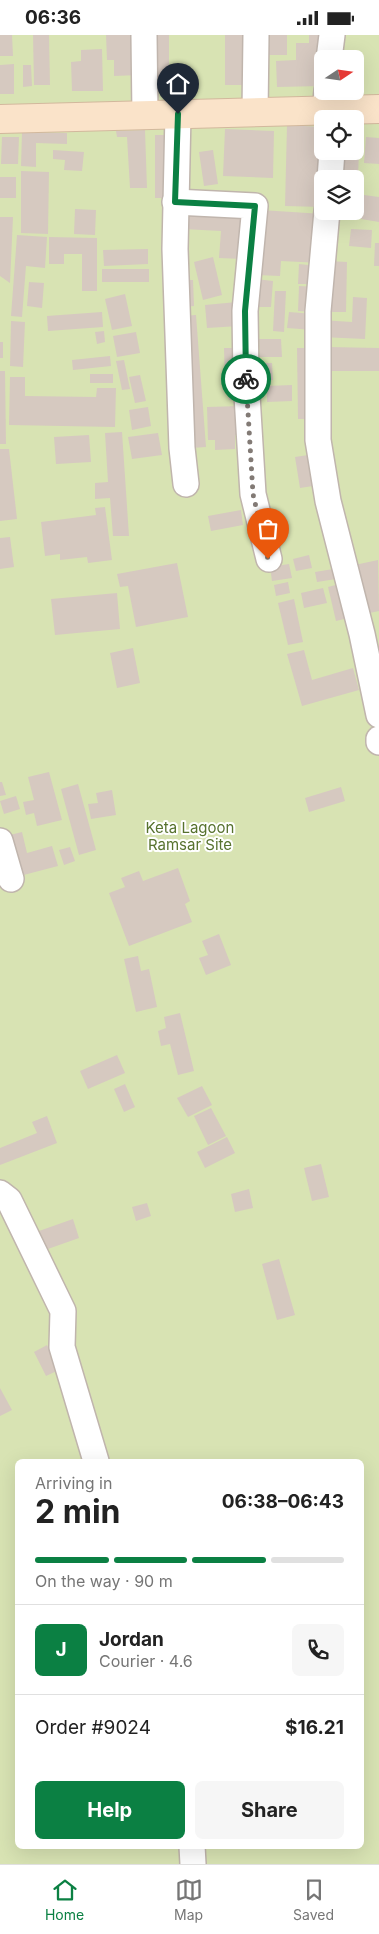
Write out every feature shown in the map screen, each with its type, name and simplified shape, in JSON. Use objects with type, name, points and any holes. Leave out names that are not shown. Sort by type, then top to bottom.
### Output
[{"type":"main road","points":[[0,119],[255,113],[330,107],[379,109]]},
{"type":"street","points":[[144,35],[145,115]]},
{"type":"street","points":[[255,113],[256,35]]},
{"type":"street","points":[[330,50],[332,35]]},
{"type":"street","points":[[178,114],[175,202],[182,448],[186,484]]},
{"type":"street","points":[[175,202],[255,206],[245,311],[247,389],[253,494],[268,559]]},
{"type":"street","points":[[326,220],[318,311],[318,439],[328,501],[379,715]]},
{"type":"street","points":[[0,841],[11,879]]},
{"type":"street","points":[[0,1193],[8,1200],[64,1311],[62,1347],[95,1459]]},
{"type":"street","points":[[192,1849],[192,1864]]},
{"type":"green space","name":"Keta Lagoon Ramsar Site","points":[[0,35],[379,35],[379,1864],[0,1864]]},
{"type":"building","points":[[0,35],[12,35],[13,56],[0,56]]},
{"type":"building","points":[[33,35],[49,35],[50,85],[34,85]]},
{"type":"building","points":[[106,35],[138,35],[139,75],[114,76],[114,60],[107,60]]},
{"type":"building","points":[[152,35],[169,35],[169,88],[152,88]]},
{"type":"building","points":[[225,35],[253,35],[253,85],[225,85]]},
{"type":"building","points":[[268,35],[287,35],[287,55],[259,55]]},
{"type":"building","points":[[309,35],[323,35],[323,50],[314,50],[314,86],[277,87],[276,61],[296,60],[296,43],[309,43]]},
{"type":"building","points":[[102,49],[103,91],[72,91],[71,62],[81,61],[81,50]]},
{"type":"building","points":[[14,64],[14,94],[0,94],[0,65]]},
{"type":"building","points":[[23,65],[31,65],[32,86],[23,87]]},
{"type":"building","points":[[287,125],[314,127],[314,160],[322,160],[322,170],[314,170],[314,207],[285,206]]},
{"type":"building","points":[[225,129],[274,131],[273,178],[223,176]]},
{"type":"building","points":[[145,130],[147,188],[130,188],[127,137],[117,137],[116,131]]},
{"type":"building","points":[[22,132],[67,133],[67,144],[36,143],[36,167],[21,166]]},
{"type":"building","points":[[155,135],[167,135],[167,198],[155,198]]},
{"type":"building","points":[[2,137],[19,137],[18,164],[1,164]]},
{"type":"building","points":[[366,137],[379,138],[379,164],[364,163]]},
{"type":"building","points":[[53,150],[84,152],[82,171],[64,170],[65,160],[53,159]]},
{"type":"building","points":[[213,150],[218,184],[204,186],[199,152]]},
{"type":"building","points":[[336,160],[359,160],[358,170],[335,170]]},
{"type":"building","points":[[21,171],[49,172],[48,234],[21,233]]},
{"type":"building","points":[[0,177],[16,177],[16,198],[0,198]]},
{"type":"building","points":[[364,195],[379,197],[379,222],[364,220]]},
{"type":"building","points":[[75,209],[96,210],[95,235],[74,234]]},
{"type":"building","points":[[261,210],[314,213],[314,220],[323,220],[321,263],[281,261],[280,276],[257,275]]},
{"type":"building","points":[[184,212],[253,217],[242,259],[219,258],[221,231],[183,229]]},
{"type":"building","points":[[0,217],[13,217],[10,283],[0,276]]},
{"type":"building","points":[[351,229],[372,230],[371,248],[349,246]]},
{"type":"building","points":[[17,235],[47,237],[45,268],[26,266],[22,317],[11,316]]},
{"type":"building","points":[[49,237],[97,238],[97,291],[82,291],[82,254],[64,254],[64,264],[49,264]]},
{"type":"building","points":[[375,243],[379,243],[379,266],[374,266]]},
{"type":"building","points":[[148,249],[148,264],[104,266],[103,250]]},
{"type":"building","points":[[213,257],[222,295],[203,300],[194,262]]},
{"type":"building","points":[[328,261],[347,262],[346,312],[326,312]]},
{"type":"building","points":[[299,264],[317,266],[317,284],[298,284]]},
{"type":"building","points":[[102,269],[149,269],[149,282],[102,282]]},
{"type":"building","points":[[256,279],[273,281],[271,307],[255,307]]},
{"type":"building","points":[[183,280],[193,280],[194,306],[184,307]]},
{"type":"building","points":[[29,282],[44,283],[42,308],[27,306]]},
{"type":"building","points":[[299,286],[316,287],[315,312],[298,311]]},
{"type":"building","points":[[275,291],[286,291],[284,332],[273,331]]},
{"type":"building","points":[[125,294],[132,326],[112,330],[105,299]]},
{"type":"building","points":[[353,297],[367,298],[365,339],[321,337],[321,320],[352,322]]},
{"type":"building","points":[[237,302],[239,326],[207,328],[205,305]]},
{"type":"building","points":[[102,312],[103,327],[48,331],[47,316]]},
{"type":"building","points":[[289,312],[314,314],[313,330],[287,328]]},
{"type":"building","points":[[196,315],[206,447],[192,448],[182,316]]},
{"type":"building","points":[[11,321],[25,322],[23,367],[10,366]]},
{"type":"building","points":[[104,331],[105,342],[97,344],[95,332]]},
{"type":"building","points":[[136,332],[140,353],[117,357],[113,336]]},
{"type":"building","points":[[259,339],[281,339],[282,357],[260,357]]},
{"type":"building","points":[[0,342],[3,342],[3,358],[0,358]]},
{"type":"building","points":[[329,347],[379,348],[379,371],[329,371]]},
{"type":"building","points":[[224,348],[240,348],[241,382],[225,383]]},
{"type":"building","points":[[297,348],[313,348],[314,419],[298,419]]},
{"type":"building","points":[[110,356],[111,366],[73,370],[72,360]]},
{"type":"building","points":[[124,360],[130,389],[122,390],[116,361]]},
{"type":"building","points":[[252,363],[272,363],[273,380],[253,381]]},
{"type":"building","points":[[0,371],[5,371],[6,444],[0,444]]},
{"type":"building","points":[[90,374],[113,374],[113,383],[90,383]]},
{"type":"building","points":[[140,375],[146,401],[135,403],[129,377]]},
{"type":"building","points":[[10,377],[25,377],[25,396],[96,397],[97,388],[116,388],[115,427],[9,425]]},
{"type":"building","points":[[292,385],[292,401],[267,402],[267,386]]},
{"type":"building","points":[[242,386],[243,398],[229,400],[228,388]]},
{"type":"building","points":[[241,406],[241,435],[235,435],[235,449],[215,450],[215,440],[208,440],[207,407]]},
{"type":"building","points":[[148,407],[151,426],[132,430],[129,410]]},
{"type":"building","points":[[122,432],[129,536],[113,536],[110,498],[95,499],[95,483],[108,482],[105,433]]},
{"type":"building","points":[[158,433],[162,455],[132,459],[128,437]]},
{"type":"building","points":[[89,435],[91,462],[56,464],[54,437]]},
{"type":"building","points":[[0,449],[9,449],[17,519],[0,521]]},
{"type":"building","points":[[315,454],[317,473],[311,474],[313,486],[300,488],[295,457]]},
{"type":"building","points":[[105,507],[112,560],[88,563],[87,557],[60,560],[60,554],[45,556],[41,522],[96,515],[95,508]]},
{"type":"building","points":[[241,510],[243,525],[211,531],[208,516]]},
{"type":"building","points":[[10,537],[14,567],[0,569],[0,538]]},
{"type":"building","points":[[309,555],[312,568],[296,571],[293,559]]},
{"type":"building","points":[[378,560],[379,611],[360,615],[350,566]]},
{"type":"building","points":[[177,563],[188,617],[136,627],[128,586],[120,587],[117,574]]},
{"type":"building","points":[[289,564],[292,578],[272,581],[270,567]]},
{"type":"building","points":[[333,569],[336,579],[317,582],[315,572]]},
{"type":"building","points":[[288,582],[290,593],[276,596],[274,585]]},
{"type":"building","points":[[343,583],[352,617],[336,621],[328,587]]},
{"type":"building","points":[[323,588],[327,603],[304,608],[301,593]]},
{"type":"building","points":[[117,593],[120,629],[55,635],[51,599]]},
{"type":"building","points":[[294,599],[303,642],[288,645],[278,603]]},
{"type":"building","points":[[133,648],[140,683],[117,688],[110,653]]},
{"type":"building","points":[[304,650],[312,680],[353,668],[359,690],[302,706],[287,654]]},
{"type":"building","points":[[49,772],[62,820],[37,826],[34,813],[26,815],[23,802],[34,800],[28,777]]},
{"type":"building","points":[[0,782],[2,782],[6,795],[0,796]]},
{"type":"building","points":[[78,784],[96,850],[79,855],[61,789]]},
{"type":"building","points":[[341,787],[345,801],[309,812],[305,798]]},
{"type":"building","points":[[112,790],[116,815],[91,819],[88,804],[98,803],[96,793]]},
{"type":"building","points":[[16,796],[20,809],[4,814],[0,801]]},
{"type":"building","points":[[22,832],[27,853],[52,846],[58,866],[16,877],[6,836]]},
{"type":"building","points":[[70,847],[75,861],[64,865],[59,850]]},
{"type":"building","points":[[178,868],[190,901],[185,904],[192,922],[129,946],[109,893],[125,887],[121,878],[139,871],[143,881]]},
{"type":"building","points":[[219,934],[231,965],[206,975],[199,958],[208,955],[202,941]]},
{"type":"building","points":[[138,956],[141,971],[149,969],[157,1007],[136,1012],[124,959]]},
{"type":"building","points":[[180,1013],[194,1071],[178,1075],[170,1044],[161,1046],[158,1031],[166,1028],[164,1017]]},
{"type":"building","points":[[117,1055],[125,1073],[88,1089],[80,1071]]},
{"type":"building","points":[[125,1084],[135,1107],[124,1112],[114,1089]]},
{"type":"building","points":[[202,1086],[212,1105],[188,1117],[177,1098]]},
{"type":"building","points":[[211,1108],[226,1136],[208,1145],[194,1116]]},
{"type":"building","points":[[47,1116],[57,1143],[0,1165],[0,1148],[37,1133],[32,1122]]},
{"type":"building","points":[[227,1137],[235,1153],[205,1168],[197,1152]]},
{"type":"building","points":[[321,1164],[329,1197],[312,1201],[304,1168]]},
{"type":"building","points":[[249,1189],[253,1208],[235,1212],[231,1194]]},
{"type":"building","points":[[147,1203],[151,1216],[136,1221],[132,1207]]},
{"type":"building","points":[[73,1219],[79,1238],[45,1250],[39,1231]]},
{"type":"building","points":[[279,1259],[295,1315],[277,1320],[262,1264]]},
{"type":"building","points":[[47,1345],[59,1370],[46,1376],[34,1352]]},
{"type":"building","points":[[0,1388],[12,1410],[0,1416]]},
{"type":"way so far","points":[[246,379],[253,494],[268,559]]},
{"type":"route","points":[[178,114],[175,202],[255,206],[245,311],[246,379]]}]
